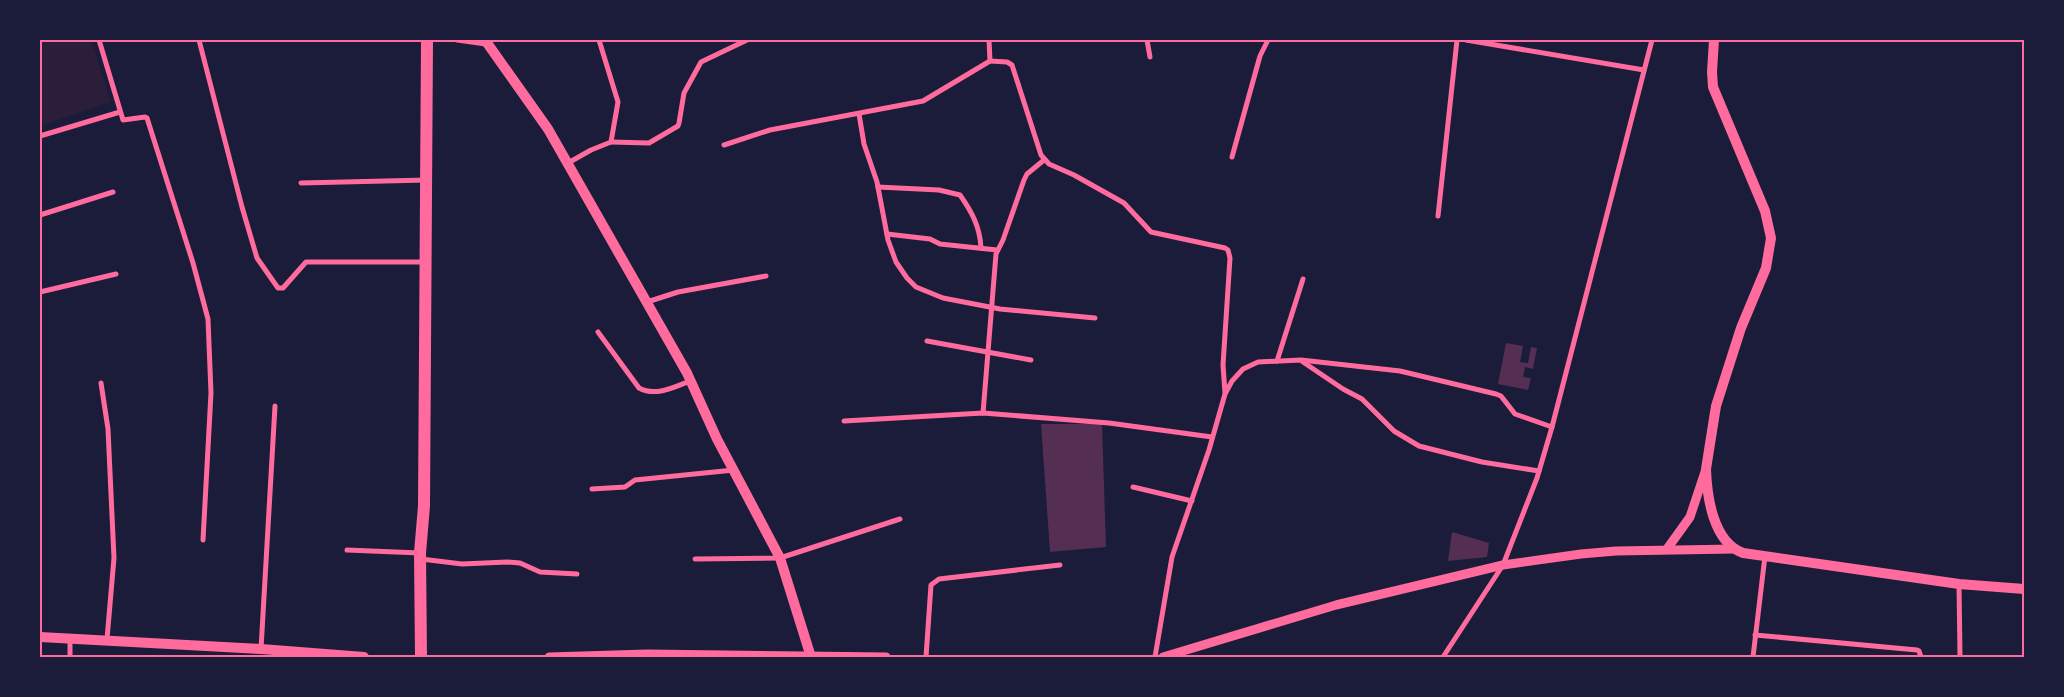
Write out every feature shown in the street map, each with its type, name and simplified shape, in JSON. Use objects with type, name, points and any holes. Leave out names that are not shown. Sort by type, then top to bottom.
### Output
[{"type":"main road","points":[[421,657],[420,556],[424,506],[427,40]]},
{"type":"main road","points":[[1714,40],[1713,87],[1765,211],[1771,238],[1766,268],[1741,328],[1716,406],[1706,469],[1714,520],[1720,532],[1734,550],[1743,553],[1959,584],[2024,590]]},
{"type":"main road","points":[[487,42],[548,129],[691,381],[718,439],[780,558],[811,656]]},
{"type":"main road","points":[[40,637],[107,639],[364,657]]},
{"type":"street","points":[[99,40],[124,121],[148,118],[206,309],[211,393],[203,540]]},
{"type":"street","points":[[199,40],[257,258],[278,288],[283,288],[306,262],[426,262]]},
{"type":"street","points":[[457,40],[487,42]]},
{"type":"street","points":[[599,40],[618,102],[611,142]]},
{"type":"street","points":[[568,164],[591,150],[611,142],[649,143],[678,126],[684,92],[701,62],[747,40]]},
{"type":"street","points":[[989,40],[990,61]]},
{"type":"street","points":[[1147,40],[1150,57]]},
{"type":"street","points":[[1232,157],[1260,56],[1268,40]]},
{"type":"street","points":[[1438,216],[1457,40]]},
{"type":"street","points":[[1466,40],[1499,42],[1644,70]]},
{"type":"street","points":[[1443,657],[1503,565],[1539,471],[1652,40]]},
{"type":"street","points":[[724,145],[770,130],[923,100],[990,61],[1007,62],[1012,65],[1044,160],[1124,203],[1151,232],[1228,250],[1230,258],[1223,365],[1225,394]]},
{"type":"street","points":[[40,136],[120,112]]},
{"type":"street","points":[[859,114],[864,144],[878,187],[887,234],[896,262],[916,287],[943,298],[990,307],[1095,318]]},
{"type":"street","points":[[983,413],[990,307],[997,250],[1003,240],[1027,174],[1044,160]]},
{"type":"street","points":[[302,183],[427,180]]},
{"type":"street","points":[[878,187],[938,190],[960,194],[972,212],[979,230],[981,248]]},
{"type":"street","points":[[40,215],[113,192]]},
{"type":"street","points":[[887,234],[930,239],[940,244],[997,250]]},
{"type":"street","points":[[40,292],[116,274]]},
{"type":"street","points":[[646,303],[678,292],[766,276]]},
{"type":"street","points":[[1277,361],[1304,279]]},
{"type":"street","points":[[598,332],[639,388],[654,393],[691,381]]},
{"type":"street","points":[[927,341],[1031,360]]},
{"type":"street","points":[[1155,657],[1172,557],[1192,501],[1225,394],[1232,381],[1243,369],[1258,362],[1302,360],[1400,371],[1496,394],[1501,396],[1515,414],[1552,427]]},
{"type":"street","points":[[1302,360],[1343,389],[1362,399],[1394,431],[1419,446],[1482,462],[1539,471]]},
{"type":"street","points":[[101,383],[108,428],[114,558],[107,639]]},
{"type":"street","points":[[261,649],[274,406]]},
{"type":"street","points":[[844,422],[983,413],[1109,423],[1212,437]]},
{"type":"street","points":[[1667,549],[1690,516],[1706,469]]},
{"type":"street","points":[[592,489],[626,487],[635,480],[734,470]]},
{"type":"street","points":[[1133,487],[1192,501]]},
{"type":"street","points":[[695,559],[780,558],[900,519]]},
{"type":"street","points":[[1163,657],[1336,605],[1503,565],[1581,554],[1667,549],[1734,550]]},
{"type":"street","points":[[347,550],[420,556],[462,564],[520,563],[540,572],[577,574]]},
{"type":"street","points":[[1753,657],[1765,555]]},
{"type":"street","points":[[926,657],[931,585],[934,582],[1060,565]]},
{"type":"street","points":[[1959,584],[1960,657]]},
{"type":"street","points":[[1756,635],[1916,650],[1919,651],[1921,657]]},
{"type":"street","points":[[70,638],[70,657]]},
{"type":"street","points":[[549,657],[647,654],[886,657]]},
{"type":"shaded area","points":[[40,40],[91,40],[111,102],[40,126]]},
{"type":"building","points":[[1506,343],[1523,346],[1520,362],[1528,363],[1531,347],[1537,348],[1533,369],[1525,367],[1523,377],[1531,378],[1528,390],[1498,384]]},
{"type":"building","points":[[1041,424],[1102,424],[1106,547],[1050,552]]},
{"type":"building","points":[[1452,532],[1489,543],[1487,557],[1448,561]]}]
